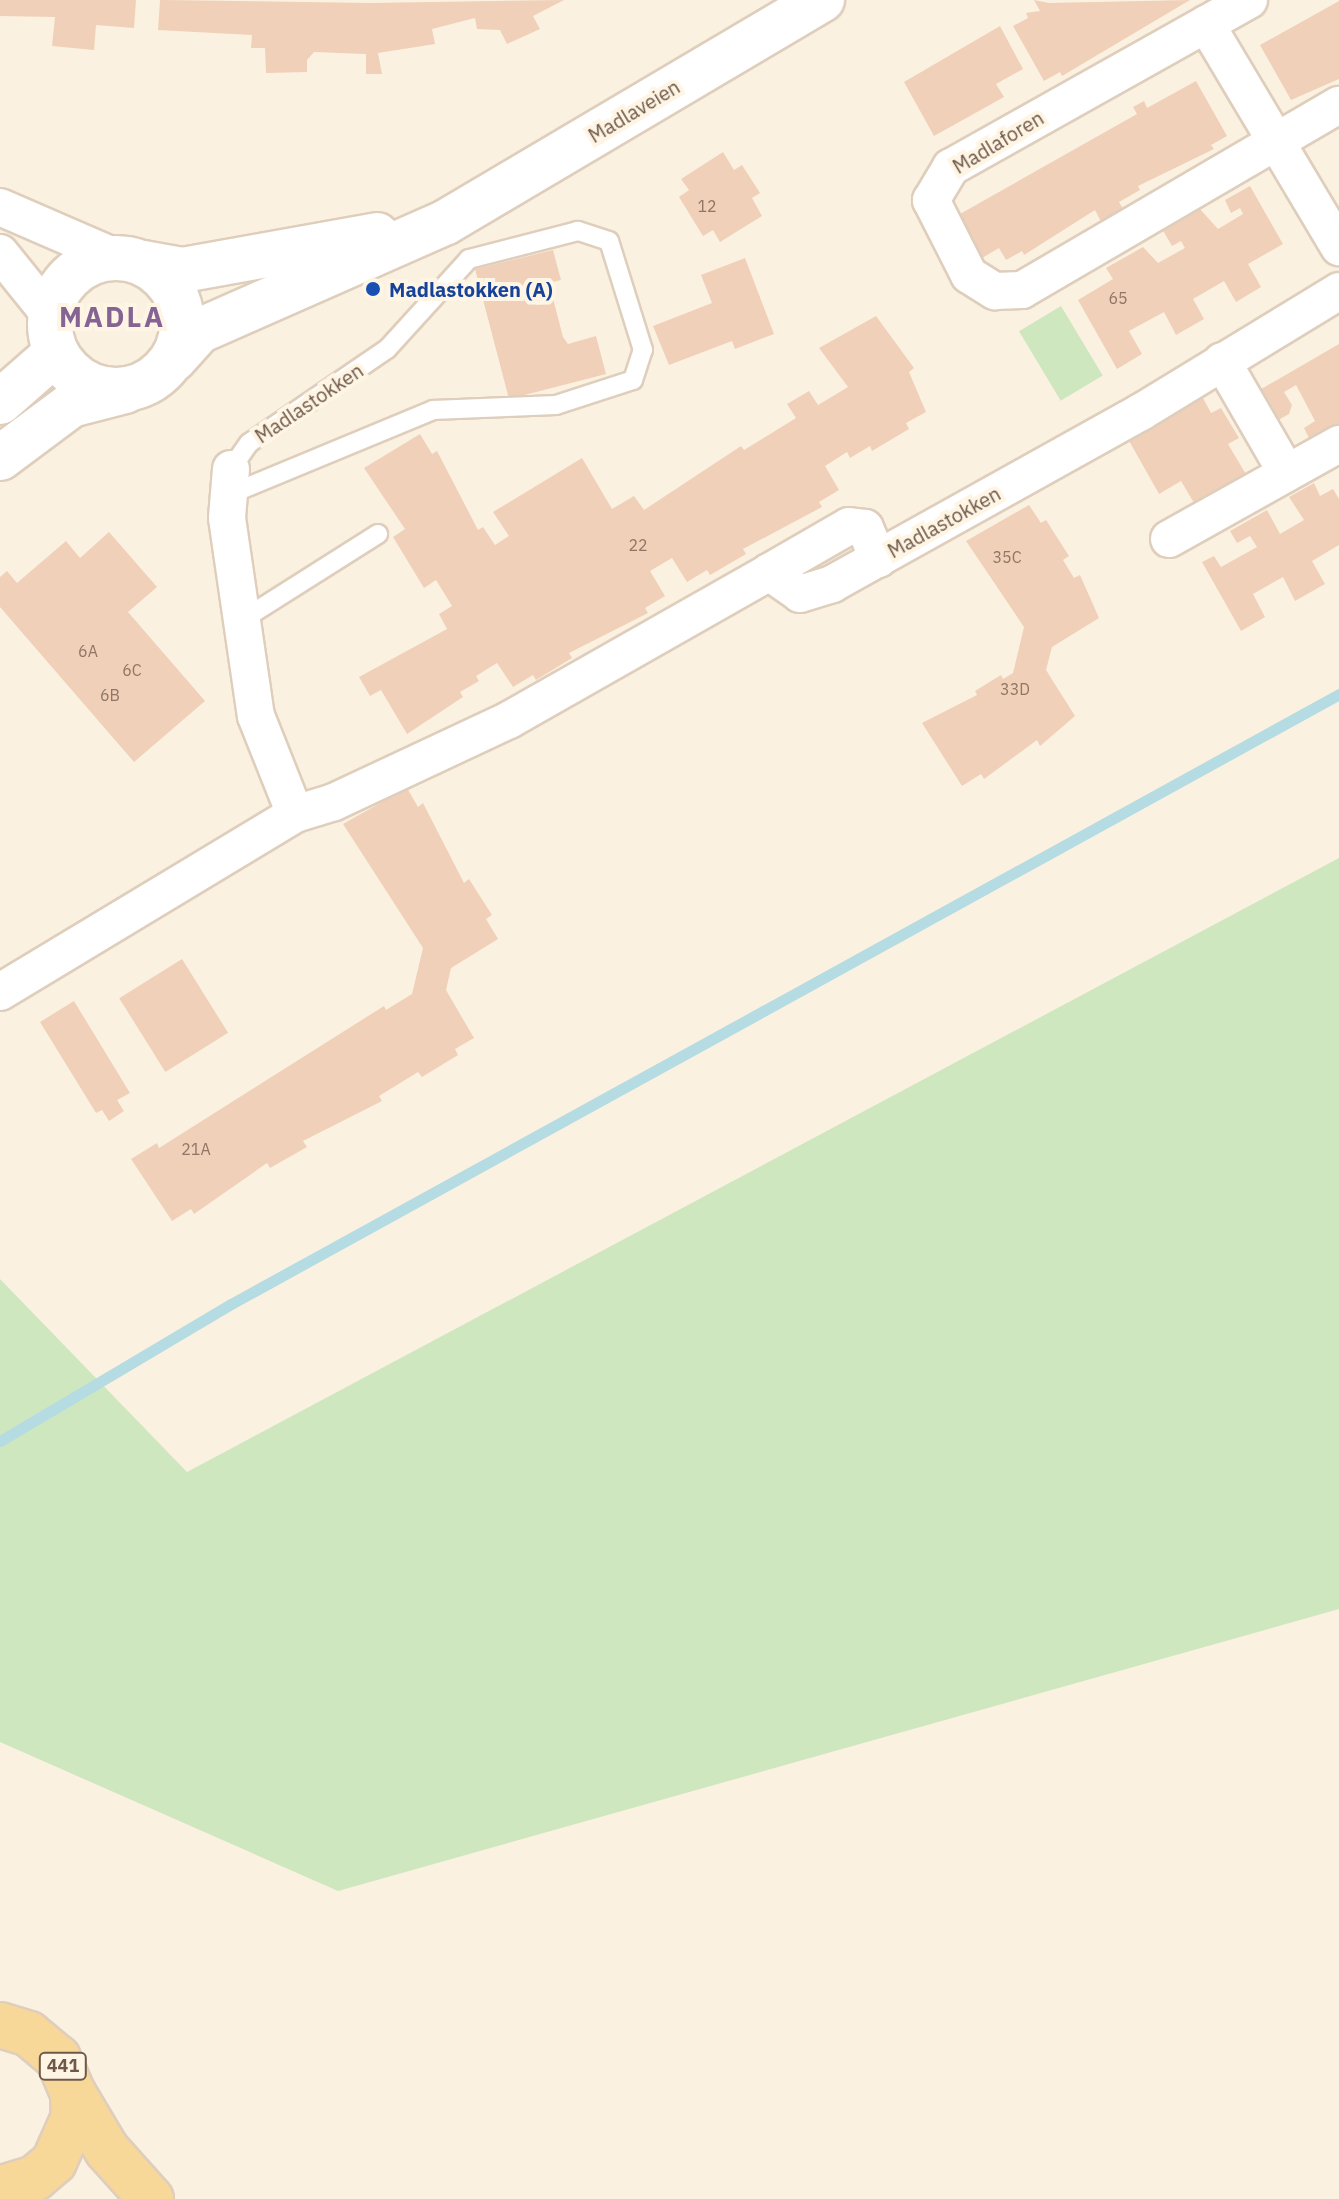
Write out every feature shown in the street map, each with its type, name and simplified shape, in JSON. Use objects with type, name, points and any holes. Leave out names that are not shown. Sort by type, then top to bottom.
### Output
[{"type":"main road","name":"Madlaveien","points":[[174,359],[199,331],[446,222],[822,0]]},
{"type":"main road","name":"Madlaveien","points":[[129,260],[183,270],[446,222]]},
{"type":"main road","points":[[0,402],[53,334],[71,274],[129,260],[162,275],[181,308],[183,331],[174,359],[148,384],[71,405],[0,458]]},
{"type":"main road","points":[[53,334],[88,385],[125,391]]},
{"type":"main road","name":"441","points":[[4,2025],[29,2034],[58,2058],[73,2093],[107,2150],[151,2199]]},
{"type":"main road","name":"441","points":[[0,2192],[35,2178],[54,2162],[74,2117],[73,2093]]},
{"type":"main road","name":"441","points":[[0,2192],[13,2199]]},
{"type":"street","name":"Madlaforen","points":[[1249,0],[951,167],[931,200],[944,231],[969,275],[1009,294],[1339,105]]},
{"type":"street","points":[[1206,24],[1273,142],[1339,247]]},
{"type":"street","points":[[0,207],[129,260]]},
{"type":"street","points":[[0,253],[53,334]]},
{"type":"street","points":[[1286,472],[1222,361],[1339,291]]},
{"type":"street","name":"Madlastokken","points":[[0,992],[295,814],[334,802],[509,720],[769,572],[800,594],[813,593],[1011,485],[1222,361]]},
{"type":"street","points":[[1169,539],[1339,444]]},
{"type":"street","points":[[229,482],[242,620],[256,716],[295,814]]},
{"type":"lane","name":"Madlastokken","points":[[578,231],[609,241],[643,350],[633,380],[556,405],[433,410],[229,482],[249,443],[387,349],[469,259],[578,231]]},
{"type":"lane","points":[[242,620],[378,534]]},
{"type":"green space","points":[[1061,306],[1103,375],[1061,401],[1019,331]]},
{"type":"green space","points":[[1339,858],[1339,1609],[338,1891],[0,1742],[0,1279],[187,1472]]},
{"type":"building","points":[[0,0],[136,0],[134,28],[96,25],[94,50],[52,46],[55,17],[0,16]]},
{"type":"building","points":[[160,0],[370,3],[564,0],[533,16],[540,29],[507,44],[500,30],[477,29],[475,18],[432,29],[435,44],[378,53],[382,74],[366,74],[366,54],[314,52],[307,60],[307,72],[266,73],[265,48],[251,48],[252,35],[158,30]]},
{"type":"building","points":[[1034,0],[1049,3],[1190,0],[1062,76],[1060,72],[1044,81],[1013,26],[1028,18],[1026,13],[1040,11]]},
{"type":"building","points":[[1339,1],[1339,79],[1291,100],[1260,45]]},
{"type":"building","points":[[1000,26],[1023,69],[996,84],[1004,97],[934,136],[904,82]]},
{"type":"building","points":[[1196,81],[1227,136],[1211,145],[1214,149],[1138,186],[1140,190],[1119,202],[1127,216],[1105,229],[1095,210],[1024,255],[1022,251],[1006,260],[999,248],[982,258],[960,214],[1137,114],[1133,107],[1144,101],[1147,108]]},
{"type":"building","points":[[723,152],[734,170],[742,165],[760,193],[752,198],[762,216],[720,242],[713,230],[703,236],[679,197],[689,190],[681,179]]},
{"type":"building","points":[[1250,186],[1283,244],[1248,264],[1261,287],[1236,302],[1224,281],[1193,299],[1204,319],[1176,335],[1164,312],[1129,331],[1142,354],[1117,369],[1078,300],[1113,279],[1106,268],[1143,247],[1158,263],[1185,248],[1181,241],[1172,246],[1162,229],[1199,208],[1218,229],[1243,214],[1240,208],[1231,213],[1225,200]]},
{"type":"building","points":[[553,250],[561,280],[549,283],[563,337],[568,344],[596,336],[606,374],[509,399],[475,269]]},
{"type":"building","points":[[745,258],[774,334],[735,349],[732,341],[669,365],[653,326],[712,303],[701,275]]},
{"type":"building","points":[[876,316],[914,368],[909,372],[926,412],[906,423],[909,429],[872,451],[870,446],[850,458],[847,452],[825,466],[839,490],[819,502],[822,507],[743,549],[746,554],[710,575],[707,570],[687,582],[672,558],[650,571],[665,596],[645,608],[648,613],[569,653],[572,658],[536,680],[533,675],[513,687],[497,663],[476,676],[479,681],[460,692],[463,697],[407,734],[381,690],[370,696],[359,677],[447,629],[439,614],[452,606],[436,580],[424,588],[393,537],[405,529],[364,468],[420,434],[432,454],[437,451],[478,530],[483,527],[495,545],[509,536],[493,512],[582,458],[612,509],[634,496],[644,510],[741,446],[744,450],[796,418],[787,404],[809,391],[818,405],[848,387],[819,348]]},
{"type":"building","points":[[1339,344],[1339,424],[1310,440],[1304,428],[1315,421],[1296,385],[1284,392],[1292,405],[1289,414],[1273,423],[1256,392]]},
{"type":"building","points":[[1203,398],[1211,413],[1221,408],[1239,438],[1228,444],[1250,481],[1200,513],[1181,481],[1159,494],[1128,439]]},
{"type":"building","points":[[1314,483],[1320,496],[1333,489],[1339,499],[1339,545],[1312,561],[1325,584],[1295,601],[1283,577],[1253,594],[1265,617],[1241,631],[1202,562],[1214,556],[1221,567],[1257,547],[1250,536],[1237,543],[1230,531],[1267,510],[1280,534],[1304,520],[1289,497]]},
{"type":"building","points":[[1029,505],[1041,523],[1046,520],[1069,556],[1063,560],[1074,578],[1080,575],[1099,618],[1052,647],[1046,670],[1075,716],[1040,746],[1037,740],[984,779],[981,774],[962,786],[922,723],[977,695],[975,691],[1001,675],[1003,679],[1013,673],[1024,627],[966,541]]},
{"type":"building","points":[[109,532],[157,587],[128,612],[205,701],[134,762],[0,607],[0,577],[7,571],[17,583],[66,541],[80,558]]},
{"type":"building","points":[[407,788],[418,807],[423,803],[464,883],[469,879],[492,915],[486,919],[498,939],[451,968],[446,990],[474,1038],[455,1049],[458,1055],[422,1077],[418,1072],[379,1096],[382,1101],[303,1141],[307,1147],[270,1168],[267,1163],[194,1214],[191,1209],[172,1221],[131,1159],[157,1143],[159,1148],[384,1006],[386,1010],[412,994],[423,948],[343,824]]},
{"type":"building","points":[[182,959],[228,1033],[165,1072],[119,998]]},
{"type":"building","points":[[74,1001],[130,1093],[117,1100],[124,1111],[109,1121],[102,1110],[96,1113],[40,1022]]},
{"type":"waterway","points":[[0,1441],[231,1304],[1339,694]]},
{"type":"place","name":"Madlastokken (A)","points":[[373,289]]},
{"type":"district","name":"MADLA","points":[[112,317]]}]
